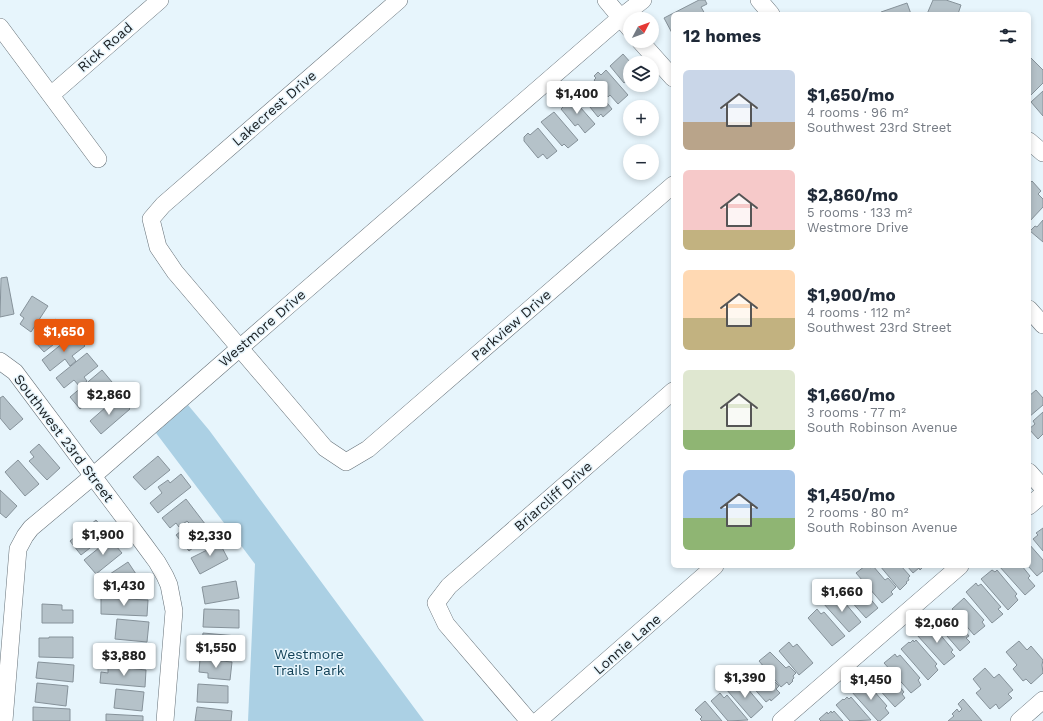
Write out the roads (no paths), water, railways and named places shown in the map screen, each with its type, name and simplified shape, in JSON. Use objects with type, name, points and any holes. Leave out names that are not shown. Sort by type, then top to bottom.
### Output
[{"type":"street","name":"Rick Road","points":[[51,95],[160,0]]},
{"type":"street","name":"Lakecrest Drive","points":[[239,348],[175,272],[158,247],[151,219],[163,205],[399,0]]},
{"type":"street","points":[[606,0],[623,21]]},
{"type":"street","name":"Westmore Drive","points":[[634,12],[643,0]]},
{"type":"street","points":[[759,0],[769,12]]},
{"type":"street","name":"Westmore Drive","points":[[4,721],[18,550],[25,536],[37,522],[93,476],[239,348],[623,26]]},
{"type":"street","points":[[0,27],[98,158]]},
{"type":"street","points":[[646,48],[671,76]]},
{"type":"street","points":[[1031,143],[1043,153]]},
{"type":"street","name":"Parkview Drive","points":[[239,348],[325,448],[346,462],[368,449],[671,187]]},
{"type":"street","name":"Southwest 23rd Street","points":[[0,361],[15,372],[157,562],[169,585],[174,611],[165,721]]},
{"type":"street","name":"Briarcliff Drive","points":[[529,721],[446,624],[436,603],[449,586],[671,393]]},
{"type":"street","points":[[1031,474],[1043,488]]},
{"type":"street","points":[[1031,504],[1043,494]]},
{"type":"street","name":"Lonnie Lane","points":[[538,721],[713,568]]},
{"type":"street","points":[[781,721],[958,568]]},
{"type":"street","points":[[1019,721],[1043,700]]},
{"type":"park label","name":"Westmore Trails Park","points":[[309,662]]}]
